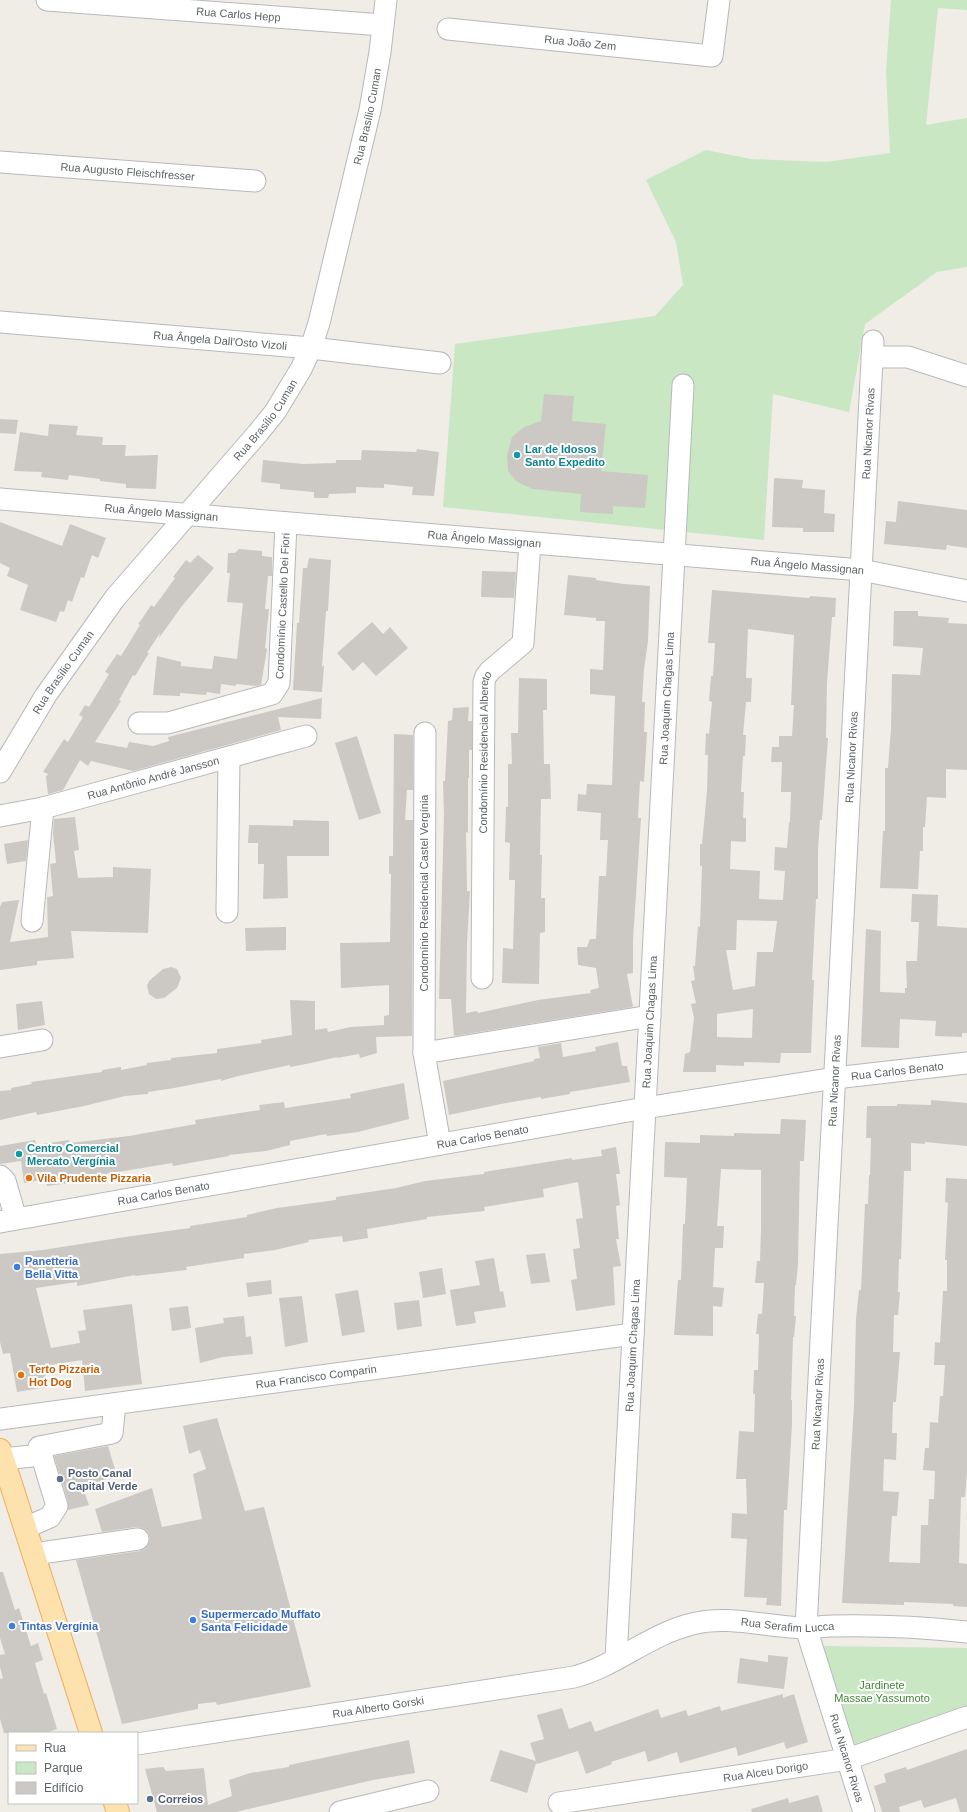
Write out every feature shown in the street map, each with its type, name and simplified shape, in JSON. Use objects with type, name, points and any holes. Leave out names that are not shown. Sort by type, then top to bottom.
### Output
[{"type":"main road","points":[[1,1455],[5,1485],[25,1528],[91,1732]]},
{"type":"street","name":"Rua Carlos Hepp","points":[[47,0],[383,24]]},
{"type":"street","name":"Rua João Zem","points":[[448,29],[712,56],[719,0]]},
{"type":"street","name":"Rua Brasílio Cuman","points":[[0,772],[46,695],[114,598],[275,412],[289,391],[311,348],[327,293],[370,110],[376,81],[383,24],[384,1]]},
{"type":"street","name":"Rua Augusto Fleischfresser","points":[[0,162],[255,181]]},
{"type":"street","name":"Rua Ângela Dall'Osto Vizoli","points":[[0,322],[311,348],[440,363]]},
{"type":"street","name":"Rua Nicanor Rivas","points":[[864,1812],[806,1628],[873,349],[908,357],[967,376]]},
{"type":"street","name":"Rua Joaquim Chagas Lima","points":[[616,1659],[683,385]]},
{"type":"street","name":"Rua Ângelo Massignan","points":[[0,499],[286,524],[861,570],[967,591]]},
{"type":"street","name":"Condomínio Castello Dei Fiori","points":[[139,723],[168,723],[272,694],[279,683],[286,524]]},
{"type":"street","name":"Condomínio Residencial Albereto","points":[[482,978],[484,682],[490,671],[523,643],[530,543]]},
{"type":"street","name":"Condomínio Residencial Castel Vergínia","points":[[425,733],[424,1053],[440,1144]]},
{"type":"street","name":"Rua Antônio André Jansson","points":[[0,816],[43,808],[306,736]]},
{"type":"street","points":[[228,912],[229,757]]},
{"type":"street","points":[[32,920],[43,808]]},
{"type":"street","points":[[424,1053],[650,1016]]},
{"type":"street","points":[[0,1047],[42,1040]]},
{"type":"street","name":"Rua Carlos Benato","points":[[8,1221],[645,1108],[835,1078],[967,1063]]},
{"type":"street","points":[[0,1176],[5,1181],[8,1221]]},
{"type":"street","name":"Rua Francisco Comparin","points":[[0,1419],[633,1334]]},
{"type":"street","points":[[25,1528],[50,1517],[57,1506],[40,1446],[112,1432],[115,1404]]},
{"type":"street","points":[[54,1412],[73,1440]]},
{"type":"street","points":[[1,1455],[42,1455]]},
{"type":"street","points":[[34,1554],[138,1539]]},
{"type":"street","name":"Rua Serafim Lucca","points":[[616,1659],[661,1634],[695,1623],[728,1622],[806,1628],[831,1626],[888,1626],[967,1632]]},
{"type":"street","name":"Rua Alberto Gorski","points":[[138,1744],[574,1678],[601,1668],[616,1659]]},
{"type":"street","name":"Rua Alceu Dorigo","points":[[559,1803],[848,1759],[967,1717]]},
{"type":"street","points":[[340,1812],[428,1791]]},
{"type":"green space","points":[[891,0],[967,0],[967,10],[938,8],[926,125],[967,118],[967,267],[937,272],[865,324],[849,412],[773,394],[764,540],[443,507],[455,344],[655,316],[683,285],[676,242],[646,180],[706,150],[751,159],[826,162],[890,153],[886,72]]},
{"type":"green space","name":"Jardinete Massae Yassumoto","points":[[822,1646],[967,1648],[967,1709],[857,1746],[852,1743]]},
{"type":"building","name":"Lar de Idosos Santo Expedito","points":[[544,394],[574,396],[572,421],[606,424],[601,471],[648,475],[645,508],[613,506],[613,514],[580,512],[581,494],[533,489],[517,482],[508,471],[507,456],[512,437],[524,427],[541,421]]},
{"type":"building","points":[[0,419],[18,420],[16,434],[0,433]]},
{"type":"building","points":[[49,424],[78,426],[76,435],[103,437],[102,445],[126,445],[125,456],[158,455],[156,489],[126,488],[126,484],[69,475],[68,480],[41,477],[42,472],[14,471],[20,432],[48,436]]},
{"type":"building","points":[[417,449],[439,452],[434,496],[412,495],[413,487],[384,484],[384,488],[356,487],[356,493],[329,494],[328,498],[314,498],[314,492],[280,489],[280,484],[261,482],[263,460],[303,464],[336,463],[336,460],[361,460],[362,450],[416,452]]},
{"type":"building","points":[[774,478],[803,480],[802,488],[825,490],[824,513],[835,514],[834,532],[803,532],[803,528],[772,527]]},
{"type":"building","points":[[898,501],[967,510],[967,548],[947,545],[946,550],[884,544],[886,521],[896,522]]},
{"type":"building","points":[[0,522],[62,546],[70,524],[106,538],[98,558],[92,555],[84,578],[81,577],[72,602],[68,600],[64,612],[60,611],[56,622],[20,610],[28,585],[7,576],[10,568],[0,563]]},
{"type":"building","points":[[239,549],[262,551],[262,556],[272,557],[272,576],[268,576],[265,609],[269,609],[265,648],[267,649],[261,685],[236,684],[236,686],[221,684],[220,694],[207,692],[206,695],[180,693],[180,696],[153,695],[157,656],[181,662],[181,666],[212,669],[214,656],[237,659],[243,603],[227,602],[230,573],[227,573],[228,553],[235,553]]},
{"type":"building","points":[[198,555],[214,568],[182,606],[159,638],[160,633],[135,676],[133,675],[119,700],[121,701],[95,742],[127,748],[129,742],[153,746],[169,741],[168,737],[322,698],[321,719],[278,717],[281,730],[133,771],[91,761],[88,766],[80,760],[63,790],[48,794],[46,777],[48,774],[43,772],[64,739],[68,742],[83,717],[79,715],[85,705],[89,707],[109,674],[105,672],[117,654],[121,656],[140,625],[138,624],[151,605],[154,607],[186,560],[190,563]]},
{"type":"building","points":[[309,558],[331,560],[328,611],[326,611],[322,667],[324,665],[322,692],[293,690],[297,623],[299,623],[303,568],[307,568]]},
{"type":"building","points":[[482,571],[516,572],[514,598],[481,597]]},
{"type":"building","points":[[568,575],[596,578],[596,580],[624,584],[650,586],[648,641],[644,669],[642,702],[645,702],[644,732],[647,732],[644,782],[640,781],[638,818],[641,818],[633,940],[633,973],[627,974],[633,1007],[454,1036],[451,999],[439,999],[444,815],[443,781],[445,781],[448,721],[452,720],[453,708],[469,707],[468,721],[472,721],[472,750],[469,750],[468,778],[468,833],[466,832],[467,891],[470,891],[467,944],[466,1013],[477,1011],[478,1013],[538,1000],[591,993],[590,990],[599,988],[596,968],[578,965],[577,947],[587,947],[590,939],[596,939],[599,876],[606,876],[608,840],[600,840],[601,813],[577,811],[578,794],[586,795],[587,784],[612,785],[615,696],[590,694],[590,669],[603,670],[605,621],[596,621],[596,618],[564,615]]},
{"type":"building","points":[[712,590],[809,598],[810,596],[836,598],[835,617],[832,617],[827,683],[826,738],[828,738],[822,820],[820,820],[818,850],[818,899],[816,899],[812,980],[814,980],[811,1053],[781,1053],[780,1063],[744,1062],[744,1066],[716,1065],[716,1072],[683,1072],[685,1054],[690,1052],[694,1018],[691,1004],[696,1003],[691,981],[695,980],[693,966],[695,966],[698,926],[700,927],[702,866],[700,866],[700,844],[702,844],[707,791],[708,755],[705,755],[706,733],[709,734],[712,702],[709,701],[711,676],[713,676],[715,643],[708,643]],"holes":[[[748,629],[794,635],[791,705],[794,705],[792,736],[779,736],[779,747],[772,747],[771,762],[782,762],[781,792],[791,792],[787,848],[775,847],[774,870],[785,871],[783,900],[759,899],[760,871],[730,869],[731,841],[746,842],[746,818],[743,818],[744,792],[741,792],[743,756],[745,756],[746,735],[743,735],[746,702],[751,702],[752,678],[746,678]],[[737,920],[777,921],[773,952],[757,952],[755,986],[733,990],[726,950],[736,950]],[[753,1009],[752,1038],[717,1037],[717,1014]]]},
{"type":"building","points":[[894,611],[918,611],[918,616],[949,618],[948,623],[967,624],[967,770],[946,769],[946,798],[927,797],[925,827],[923,827],[923,851],[920,851],[918,889],[880,888],[883,831],[885,831],[885,768],[888,768],[891,729],[892,674],[920,675],[923,648],[893,646]]},
{"type":"building","points":[[372,622],[383,634],[390,627],[408,648],[376,676],[363,662],[353,671],[337,653]]},
{"type":"building","points":[[519,678],[547,679],[547,710],[543,710],[544,764],[550,764],[551,799],[541,799],[541,898],[545,898],[545,932],[540,933],[539,984],[502,983],[503,948],[513,949],[515,880],[509,880],[510,843],[505,842],[506,807],[508,807],[508,764],[512,764],[511,733],[518,733]]},
{"type":"building","points":[[394,734],[413,735],[413,790],[407,790],[405,820],[413,820],[412,1036],[376,1037],[377,1053],[360,1058],[359,1054],[290,1067],[290,1065],[221,1081],[221,1079],[148,1092],[148,1094],[125,1096],[37,1115],[36,1112],[0,1120],[0,1091],[11,1090],[11,1088],[32,1084],[31,1082],[102,1072],[102,1070],[121,1067],[121,1070],[147,1065],[147,1063],[171,1060],[171,1058],[217,1053],[217,1049],[262,1043],[261,1040],[292,1035],[290,1000],[315,1001],[315,1030],[327,1028],[328,1032],[351,1027],[384,1025],[384,1016],[389,1015],[389,985],[341,988],[340,943],[390,942],[391,874],[389,874],[389,856],[393,856]]},
{"type":"building","points":[[357,736],[381,813],[359,820],[335,743]]},
{"type":"building","points":[[75,817],[79,850],[74,851],[78,878],[113,877],[113,867],[151,869],[148,933],[71,931],[74,958],[37,961],[37,965],[0,970],[0,907],[2,902],[19,900],[10,942],[48,937],[47,897],[53,896],[50,864],[56,863],[53,833],[54,819]]},
{"type":"building","points":[[293,820],[329,821],[329,856],[287,856],[288,898],[263,899],[264,864],[258,864],[258,843],[248,843],[249,825],[293,826]]},
{"type":"building","points":[[28,840],[26,861],[7,864],[4,844]]},
{"type":"building","points":[[912,894],[938,895],[937,926],[967,928],[967,1033],[962,1033],[962,1037],[935,1036],[936,1021],[900,1019],[899,1048],[861,1047],[866,929],[881,931],[880,992],[905,993],[905,988],[907,988],[906,961],[917,961],[919,922],[911,922]]},
{"type":"building","points":[[286,927],[286,950],[246,951],[245,928]]},
{"type":"building","points":[[171,967],[177,969],[181,978],[177,988],[164,998],[156,999],[149,994],[147,986],[149,981],[163,969]]},
{"type":"building","points":[[42,1001],[45,1025],[18,1030],[16,1004]]},
{"type":"building","points":[[618,1042],[622,1066],[627,1066],[630,1082],[570,1092],[570,1094],[541,1099],[541,1097],[501,1104],[449,1115],[443,1081],[534,1061],[534,1059],[540,1058],[538,1047],[561,1043],[563,1057],[596,1051],[595,1047]]},
{"type":"building","points":[[404,1083],[409,1119],[358,1132],[327,1136],[326,1134],[290,1141],[290,1145],[266,1151],[229,1155],[173,1166],[172,1163],[76,1179],[76,1182],[47,1186],[46,1179],[24,1183],[21,1161],[0,1164],[0,1146],[35,1140],[36,1145],[69,1140],[70,1143],[129,1136],[196,1124],[195,1120],[260,1110],[259,1105],[284,1102],[285,1108],[351,1098],[350,1094]]},
{"type":"building","points":[[931,1100],[967,1103],[967,1146],[925,1142],[925,1144],[911,1143],[911,1171],[904,1171],[901,1259],[899,1259],[898,1292],[900,1292],[898,1315],[894,1315],[893,1352],[900,1352],[896,1402],[893,1402],[892,1433],[897,1433],[896,1460],[884,1459],[883,1491],[899,1492],[897,1516],[892,1516],[889,1562],[920,1563],[921,1525],[928,1525],[929,1499],[934,1499],[935,1471],[923,1470],[925,1448],[929,1448],[930,1422],[938,1423],[940,1396],[943,1396],[945,1365],[934,1365],[935,1342],[940,1343],[943,1291],[947,1291],[947,1260],[945,1260],[948,1203],[945,1202],[946,1178],[967,1179],[967,1472],[965,1497],[961,1497],[959,1563],[967,1564],[967,1607],[953,1606],[953,1604],[904,1602],[904,1605],[842,1603],[854,1405],[856,1319],[859,1290],[861,1290],[865,1204],[868,1204],[870,1175],[871,1138],[866,1138],[867,1106],[897,1106],[897,1104],[931,1105]]},
{"type":"building","points":[[781,1119],[806,1120],[804,1161],[800,1161],[798,1264],[795,1285],[794,1316],[796,1316],[793,1337],[791,1400],[792,1424],[787,1510],[784,1510],[781,1606],[766,1605],[767,1598],[744,1597],[747,1539],[731,1538],[732,1513],[747,1514],[746,1479],[736,1479],[739,1431],[754,1432],[754,1370],[758,1370],[759,1334],[756,1334],[758,1314],[762,1314],[764,1283],[755,1283],[757,1261],[760,1261],[761,1170],[721,1169],[717,1226],[724,1226],[723,1248],[715,1248],[713,1287],[724,1288],[722,1307],[713,1306],[713,1336],[674,1335],[678,1280],[681,1280],[683,1224],[685,1224],[687,1178],[664,1177],[665,1142],[700,1143],[700,1135],[734,1136],[734,1133],[780,1134]]},
{"type":"building","points":[[616,1147],[620,1174],[616,1174],[620,1205],[616,1206],[619,1239],[616,1239],[621,1266],[613,1267],[615,1305],[576,1311],[571,1280],[577,1279],[573,1249],[580,1248],[576,1219],[583,1218],[578,1182],[543,1189],[544,1197],[484,1207],[485,1211],[427,1217],[427,1219],[367,1229],[368,1238],[343,1242],[342,1236],[308,1240],[309,1242],[275,1250],[244,1254],[244,1258],[186,1267],[187,1270],[135,1275],[77,1286],[77,1282],[36,1288],[51,1348],[80,1343],[78,1331],[86,1330],[83,1310],[132,1304],[142,1384],[85,1391],[82,1360],[44,1366],[47,1387],[17,1392],[10,1353],[3,1354],[0,1342],[0,1254],[43,1250],[190,1228],[190,1226],[247,1217],[247,1215],[277,1208],[336,1200],[336,1197],[396,1188],[425,1181],[484,1174],[484,1172],[572,1158],[572,1160],[602,1156],[601,1150]]},
{"type":"building","points":[[545,1253],[550,1282],[531,1284],[526,1255]]},
{"type":"building","points":[[494,1258],[500,1292],[503,1291],[506,1307],[474,1312],[476,1323],[456,1326],[450,1290],[480,1285],[475,1261]]},
{"type":"building","points":[[442,1268],[446,1294],[423,1298],[419,1272]]},
{"type":"building","points":[[271,1280],[272,1294],[248,1297],[246,1283]]},
{"type":"building","points":[[358,1290],[365,1332],[342,1336],[335,1294]]},
{"type":"building","points":[[302,1296],[308,1342],[285,1347],[279,1298]]},
{"type":"building","points":[[419,1300],[422,1326],[397,1330],[394,1303]]},
{"type":"building","points":[[188,1306],[191,1328],[172,1331],[169,1308]]},
{"type":"building","points":[[244,1316],[246,1337],[251,1336],[253,1354],[223,1357],[200,1363],[195,1328],[224,1323],[223,1318]]},
{"type":"building","name":"Supermercado Muffato Santa Felicidade","points":[[217,1418],[245,1511],[264,1507],[311,1687],[217,1705],[216,1702],[198,1704],[198,1709],[122,1724],[76,1560],[140,1551],[146,1548],[150,1538],[147,1531],[136,1527],[102,1532],[95,1509],[152,1488],[162,1527],[202,1519],[193,1474],[206,1469],[200,1450],[189,1454],[183,1426]]},
{"type":"building","points":[[108,1446],[117,1476],[82,1486],[89,1505],[68,1510],[68,1502],[54,1456]]},
{"type":"building","points":[[0,1572],[3,1572],[15,1610],[19,1608],[31,1646],[38,1643],[43,1660],[35,1663],[44,1694],[46,1693],[57,1729],[49,1732],[4,1733],[0,1719],[0,1679],[3,1678],[0,1667],[0,1655],[5,1654],[0,1638]]},
{"type":"building","points":[[768,1655],[788,1657],[784,1689],[737,1683],[740,1658],[768,1662]]},
{"type":"building","points":[[783,1694],[783,1698],[794,1694],[808,1742],[786,1749],[784,1742],[738,1756],[736,1747],[680,1763],[677,1752],[648,1762],[645,1751],[611,1762],[612,1764],[586,1774],[578,1751],[537,1764],[536,1763],[527,1793],[490,1781],[500,1750],[536,1761],[530,1743],[544,1739],[537,1715],[562,1708],[569,1729],[591,1721],[595,1732],[658,1709],[661,1718],[686,1710],[688,1716],[720,1706],[721,1711]]},
{"type":"building","points":[[409,1740],[415,1773],[373,1780],[236,1812],[157,1812],[145,1769],[163,1767],[166,1771],[204,1768],[208,1805],[232,1796],[229,1780],[250,1773],[289,1767],[289,1765]]},
{"type":"building","points":[[967,1749],[967,1812],[960,1812],[956,1798],[924,1808],[921,1800],[899,1807],[900,1812],[882,1812],[874,1786],[886,1782],[884,1774],[906,1767],[907,1770]]},
{"type":"building","points":[[818,1795],[823,1812],[752,1812],[751,1809],[788,1798],[789,1803]]},
{"type":"place","name":"Lar de Idosos Santo Expedito","points":[[517,455]]},
{"type":"place","name":"Centro Comercial Mercato Vergínia","points":[[19,1154]]},
{"type":"place","name":"Vila Prudente Pizzaria","points":[[29,1178]]},
{"type":"place","name":"Panetteria Bella Vitta","points":[[17,1267]]},
{"type":"place","name":"Terto Pizzaria Hot Dog","points":[[21,1375]]},
{"type":"place","name":"Posto Canal Capital Verde","points":[[60,1479]]},
{"type":"place","name":"Supermercado Muffato Santa Felicidade","points":[[193,1620]]},
{"type":"place","name":"Tintas Vergínia","points":[[12,1626]]},
{"type":"place","name":"Correios","points":[[150,1799]]}]
